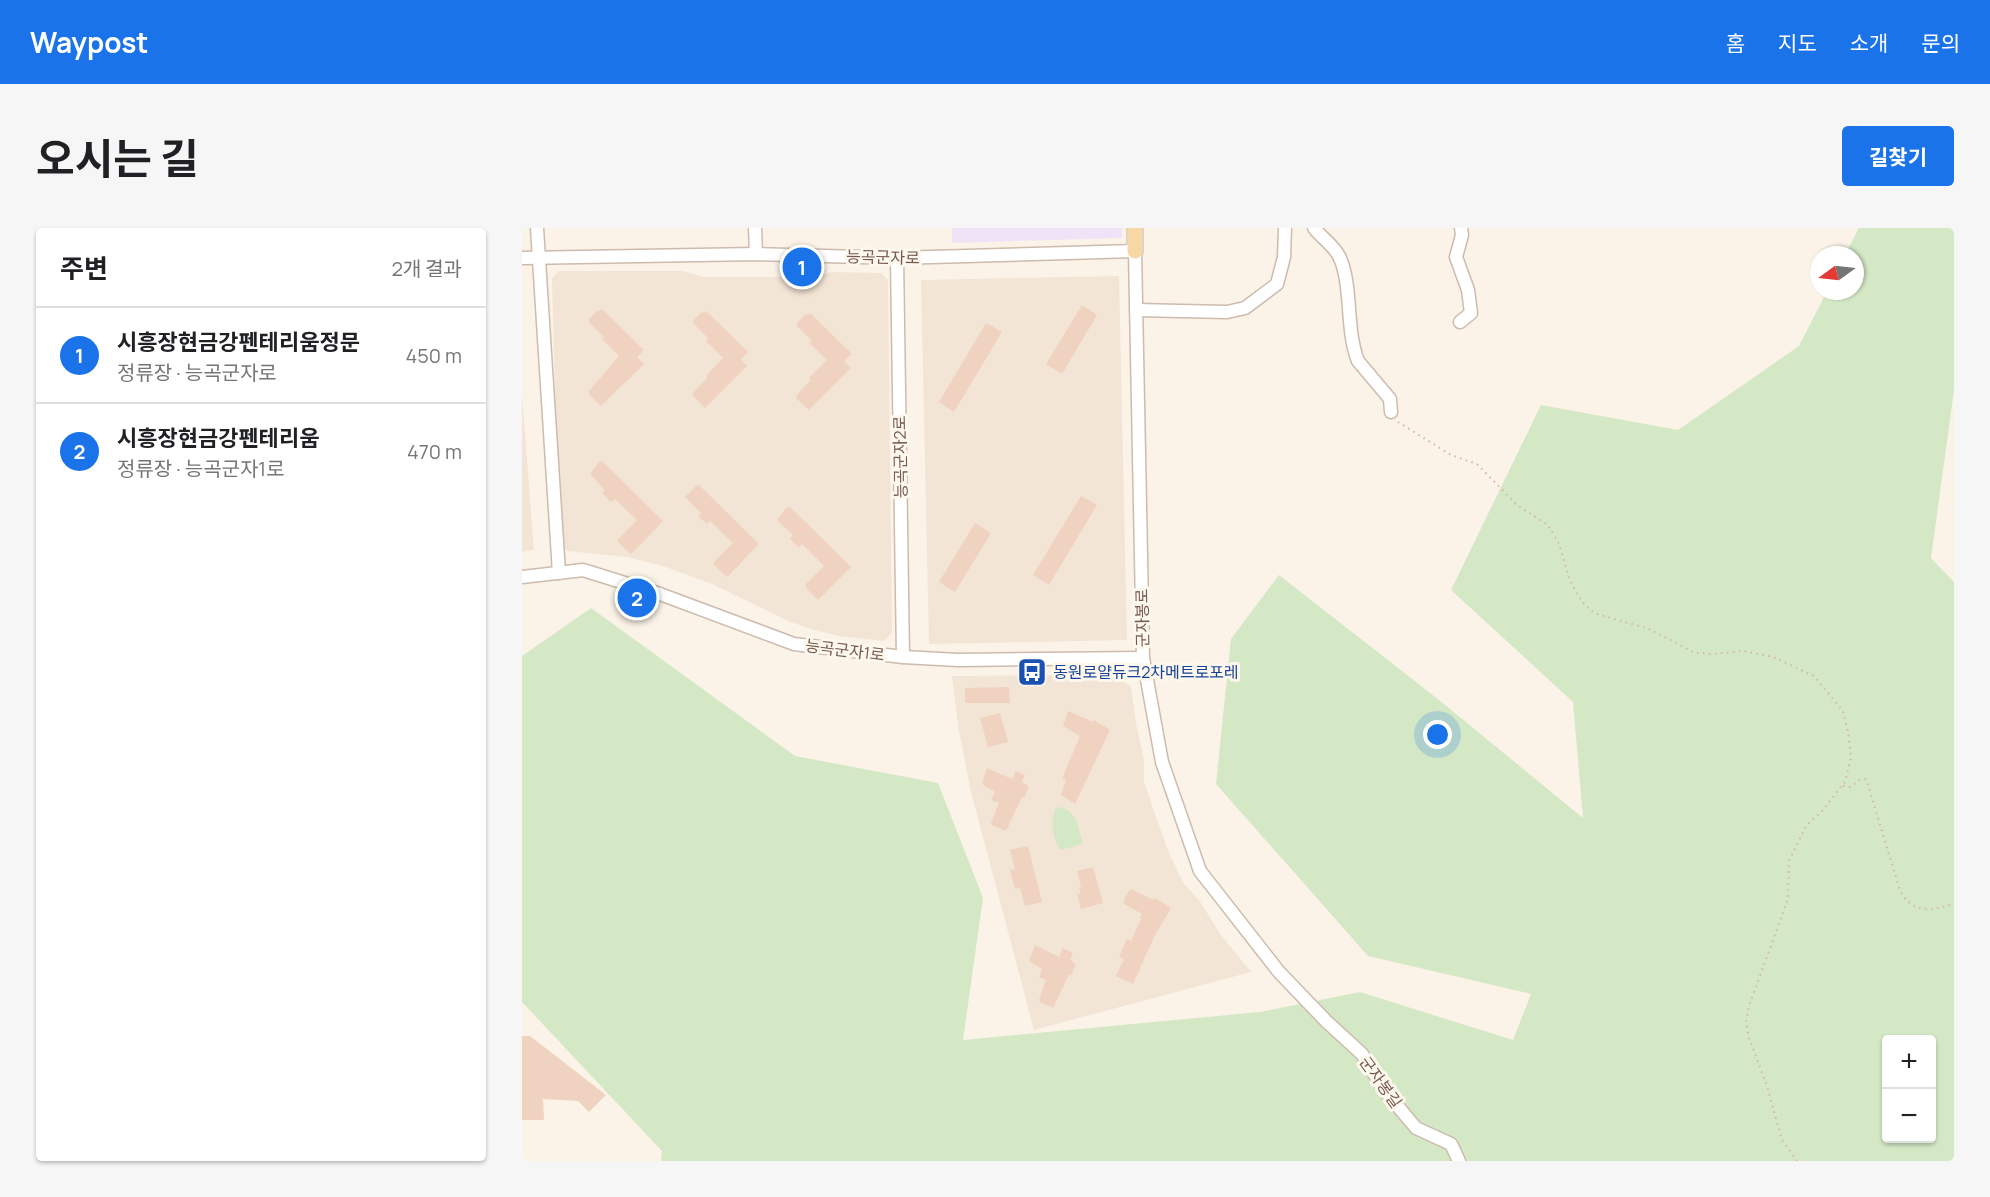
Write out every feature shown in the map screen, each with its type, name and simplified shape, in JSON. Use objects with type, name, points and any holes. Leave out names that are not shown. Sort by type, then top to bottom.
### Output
[{"type":"main road","name":"군자봉로","points":[[1135,228],[1135,251]]},
{"type":"street","points":[[537,228],[559,573]]},
{"type":"street","points":[[755,228],[756,254]]},
{"type":"street","points":[[1136,310],[1227,312],[1245,308],[1276,284],[1284,257],[1285,228]]},
{"type":"street","points":[[1314,228],[1339,257],[1345,280],[1355,354],[1358,361],[1390,399],[1391,412]]},
{"type":"street","points":[[1460,322],[1471,313],[1468,290],[1456,257],[1462,235],[1461,228]]},
{"type":"street","name":"능곡군자로","points":[[522,258],[756,254],[897,258],[1135,251]]},
{"type":"street","name":"군자봉로","points":[[1135,251],[1143,658],[1162,762],[1200,871],[1279,972]]},
{"type":"street","name":"능곡군자2로","points":[[897,258],[903,657]]},
{"type":"street","name":"능곡군자1로","points":[[522,577],[583,570],[660,594],[794,644],[903,657],[958,660],[1143,658]]},
{"type":"street","name":"군자봉길","points":[[1279,972],[1326,1021],[1362,1054],[1385,1091],[1416,1128],[1451,1144],[1459,1161]]},
{"type":"path","points":[[1391,412],[1395,419],[1407,428],[1451,455],[1477,464],[1517,505],[1548,525],[1559,544],[1569,578],[1576,592],[1594,613],[1649,629],[1693,652],[1711,654],[1744,651],[1764,654],[1814,676],[1846,718],[1851,757],[1843,786],[1806,826],[1789,861],[1788,899],[1746,1020],[1749,1038],[1766,1083],[1782,1140],[1797,1161]]},
{"type":"path","points":[[1843,786],[1850,787],[1861,779],[1867,782],[1905,900],[1924,908],[1939,908],[1954,904]]},
{"type":"shaded area","points":[[952,228],[1122,228],[1122,238],[952,243]]},
{"type":"shaded area","points":[[559,271],[684,271],[703,277],[812,277],[832,272],[881,273],[888,280],[892,633],[884,641],[839,636],[811,629],[788,621],[712,584],[663,566],[627,557],[567,551],[559,543],[552,278]]},
{"type":"shaded area","points":[[1119,276],[1127,640],[929,644],[921,280]]},
{"type":"shaded area","points":[[522,395],[534,550],[522,552]]},
{"type":"shaded area","points":[[1117,675],[1131,687],[1144,760],[1144,782],[1168,851],[1184,884],[1199,900],[1221,935],[1251,972],[1034,1030],[971,792],[958,726],[952,676]]},
{"type":"green space","points":[[1859,228],[1954,228],[1954,390],[1931,558],[1954,582],[1954,1161],[661,1161],[662,1151],[522,1002],[522,656],[591,608],[795,756],[938,783],[983,898],[963,1040],[1260,1012],[1360,992],[1513,1040],[1531,994],[1368,956],[1216,784],[1231,639],[1279,575],[1439,700],[1583,818],[1573,702],[1451,590],[1541,405],[1678,430],[1799,346],[1822,300],[1864,300],[1864,246],[1850,246]]},
{"type":"green space","points":[[1056,807],[1068,811],[1076,820],[1083,844],[1060,850],[1053,829]]},
{"type":"building","points":[[1082,305],[1097,315],[1062,374],[1046,364]]},
{"type":"building","points":[[602,309],[644,350],[637,357],[644,364],[601,406],[589,394],[589,391],[619,356],[589,322],[598,310]]},
{"type":"building","points":[[706,311],[748,352],[741,359],[747,366],[705,408],[693,396],[693,393],[723,358],[706,341],[708,338],[693,323],[702,312]]},
{"type":"building","points":[[810,313],[852,354],[844,361],[851,368],[809,410],[796,398],[797,395],[811,380],[809,378],[827,360],[809,343],[812,341],[797,326],[806,314]]},
{"type":"building","points":[[986,323],[1002,332],[954,412],[939,402]]},
{"type":"building","points":[[602,461],[663,521],[631,554],[618,542],[618,539],[637,520],[615,499],[611,502],[602,493],[605,490],[590,474]]},
{"type":"building","points":[[698,484],[759,544],[727,577],[714,565],[714,562],[733,543],[710,521],[707,524],[698,516],[701,513],[685,497]]},
{"type":"building","points":[[1081,496],[1097,505],[1049,585],[1033,575]]},
{"type":"building","points":[[790,507],[851,567],[818,600],[805,585],[824,566],[802,544],[799,548],[790,539],[793,535],[777,520],[786,508]]},
{"type":"building","points":[[975,523],[991,533],[955,592],[939,582]]},
{"type":"building","points":[[1009,687],[1010,703],[965,703],[965,688]]},
{"type":"building","points":[[1068,711],[1093,722],[1094,720],[1110,730],[1075,804],[1061,795],[1066,780],[1062,779],[1080,736],[1063,726]]},
{"type":"building","points":[[1000,713],[1008,742],[988,747],[980,718]]},
{"type":"building","points":[[987,768],[1012,779],[1016,771],[1025,775],[1022,782],[1029,787],[1006,831],[991,823],[999,803],[991,800],[995,792],[982,784]]},
{"type":"building","points":[[1028,846],[1042,902],[1025,906],[1020,888],[1015,889],[1010,870],[1015,869],[1010,850]]},
{"type":"building","points":[[1093,867],[1103,903],[1081,909],[1077,894],[1081,893],[1079,888],[1081,887],[1077,871]]},
{"type":"building","points":[[1130,889],[1154,900],[1155,898],[1171,908],[1155,935],[1133,984],[1116,976],[1124,959],[1119,957],[1127,939],[1131,941],[1142,914],[1123,902]]},
{"type":"building","points":[[1035,945],[1059,957],[1063,948],[1073,953],[1070,960],[1076,964],[1053,1008],[1039,1000],[1046,980],[1039,977],[1042,969],[1029,961]]},
{"type":"building","points":[[522,1036],[530,1036],[606,1095],[589,1112],[578,1101],[543,1099],[544,1120],[522,1120]]},
{"type":"place","name":"시흥장현금강펜테리움정문","points":[[802,267]]},
{"type":"place","name":"시흥장현금강펜테리움","points":[[637,598]]},
{"type":"place","name":"동원로얄듀크2차메트로포레","points":[[1032,672]]}]
